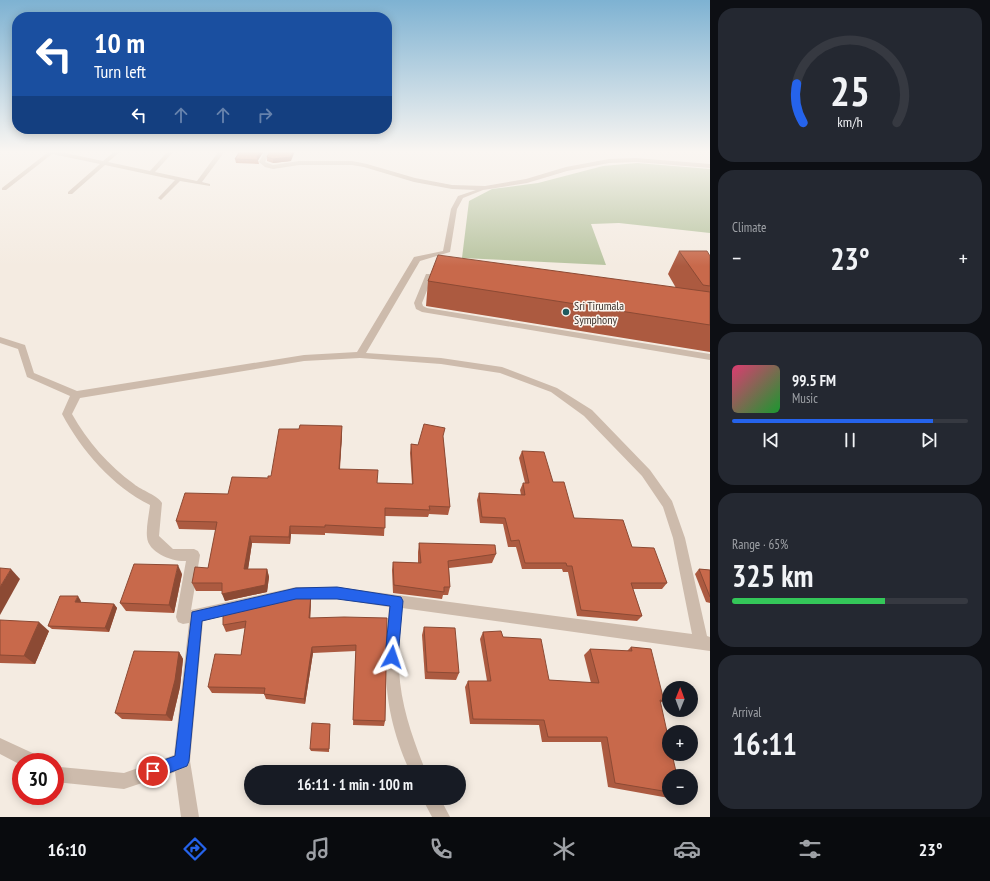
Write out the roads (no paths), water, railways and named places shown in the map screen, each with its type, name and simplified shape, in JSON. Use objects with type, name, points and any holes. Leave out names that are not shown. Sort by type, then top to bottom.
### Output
[{"type":"street","points":[[70,193],[74,189]]},
{"type":"street","points":[[161,198],[169,189]]},
{"type":"street","points":[[360,355],[380,327],[386,313],[417,259],[446,252],[454,208],[460,197],[482,189]]},
{"type":"street","points":[[455,278],[434,275],[429,276],[418,303],[419,307],[425,310],[710,357]]},
{"type":"street","points":[[0,340],[22,347],[30,375],[76,395],[304,358],[360,355],[441,361],[502,370],[554,390],[588,413],[646,473],[668,506],[679,538],[706,643],[337,593],[296,593],[196,616],[183,617],[194,555],[175,556],[162,549],[153,538],[156,503],[139,494],[113,472],[73,427],[67,414],[76,395]]},
{"type":"street","points":[[396,601],[392,657],[394,693],[407,749],[415,765]]},
{"type":"street","points":[[190,817],[182,761],[196,616]]},
{"type":"street","points":[[0,746],[14,753]]},
{"type":"street","points":[[64,776],[124,781],[182,761]]},
{"type":"street","points":[[435,805],[441,817]]},
{"type":"place","name":"Sri Tirumala Symphony","points":[[566,312]]}]
